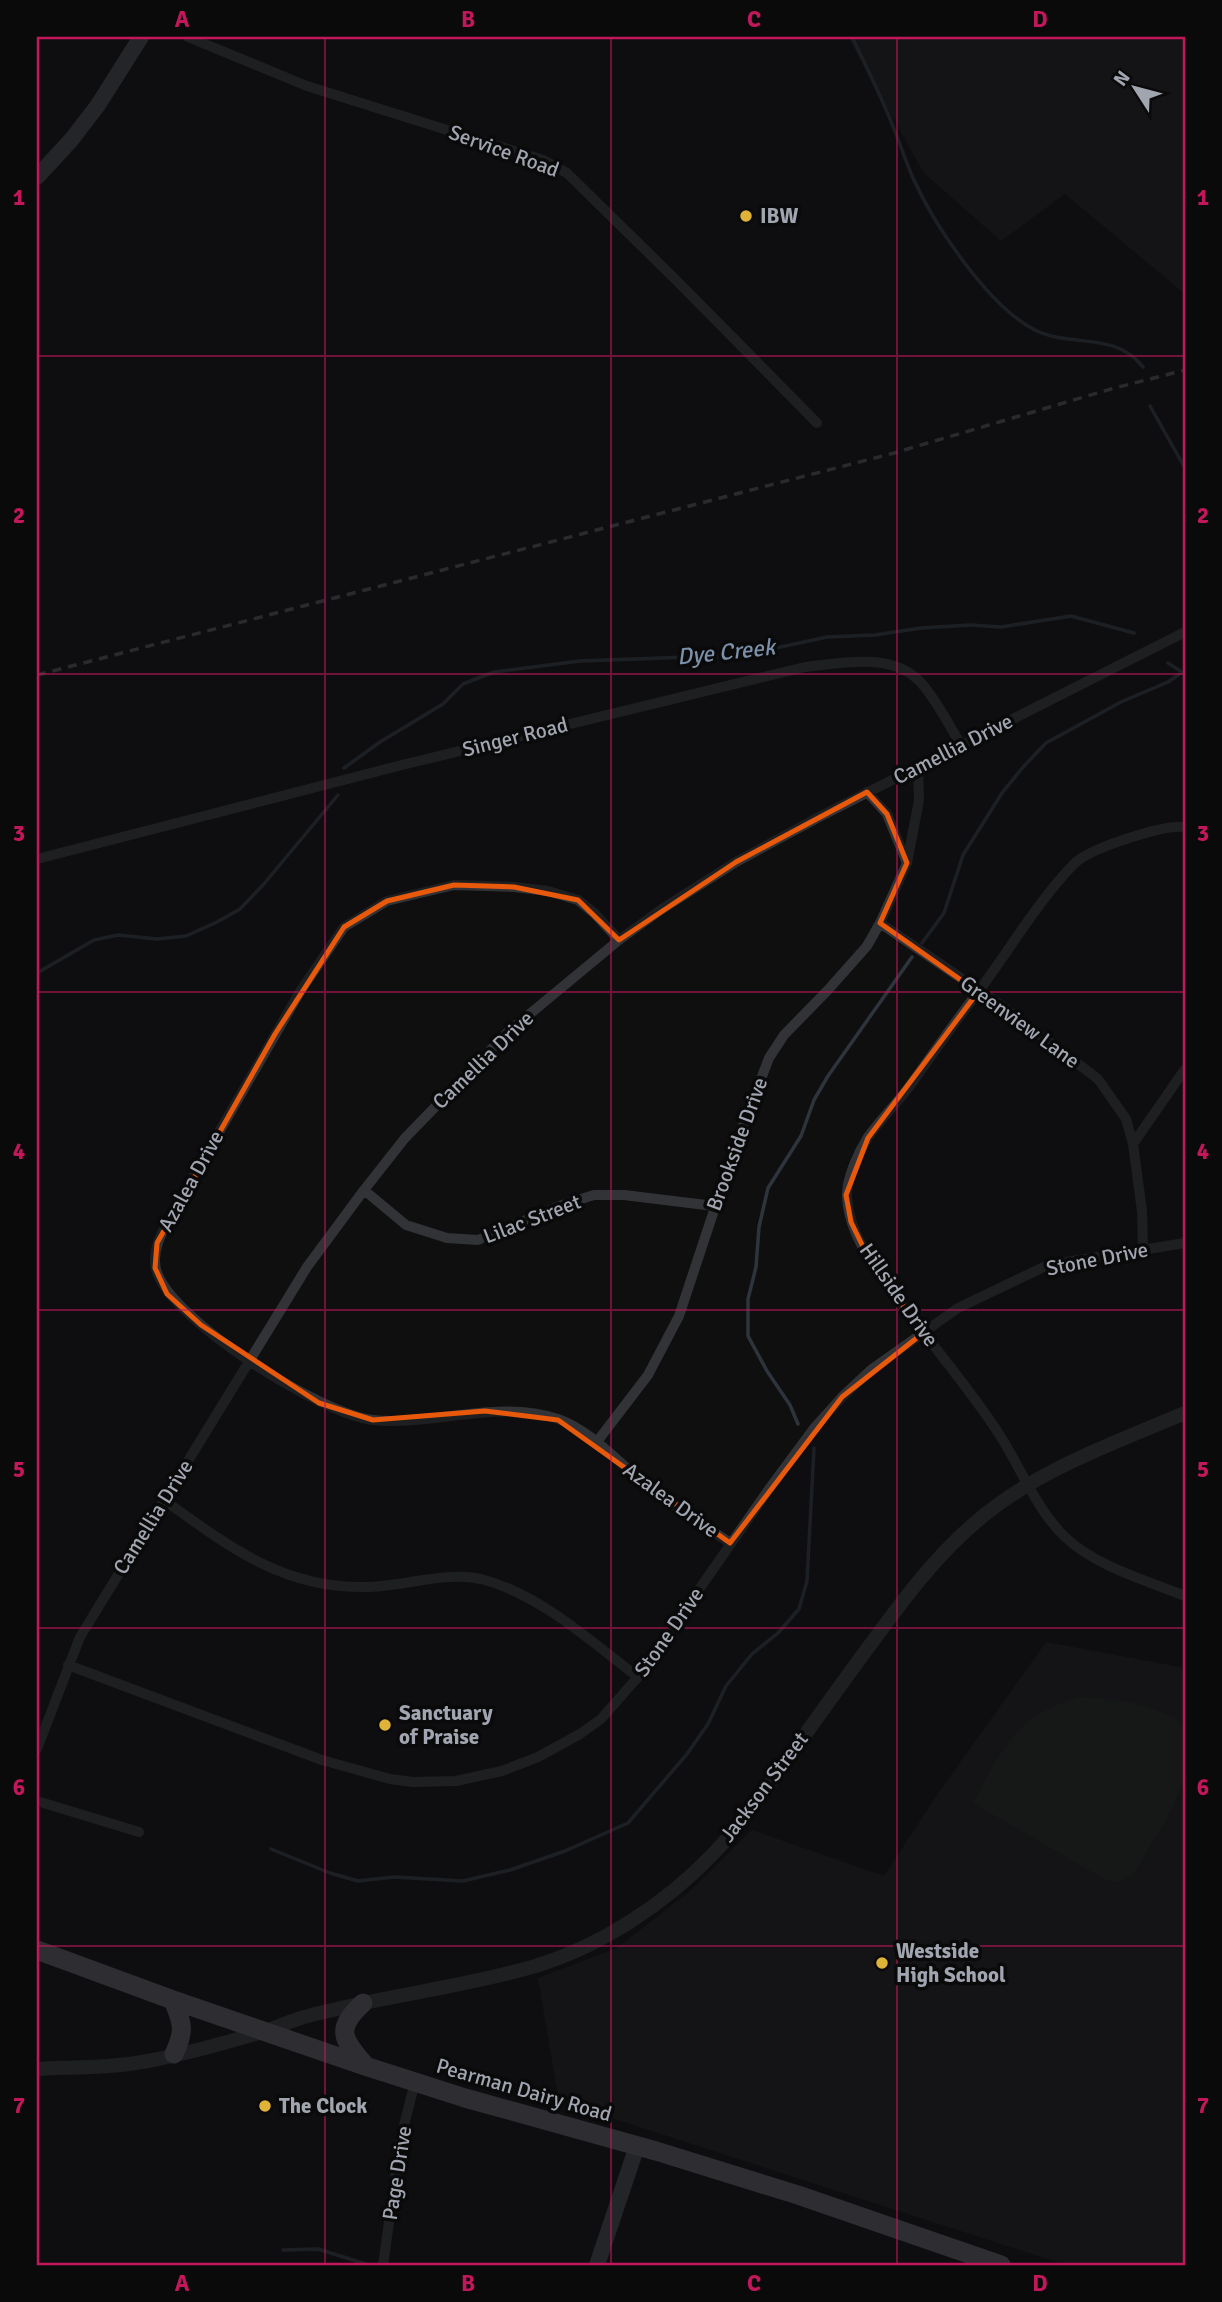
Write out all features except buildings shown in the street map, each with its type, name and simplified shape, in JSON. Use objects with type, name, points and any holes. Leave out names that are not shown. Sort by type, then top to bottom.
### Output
[{"type":"highway","name":"Pearman Dairy Road","points":[[37,1950],[365,2066],[798,2195],[1001,2265]]},
{"type":"highway","points":[[173,2000],[182,2021],[182,2038],[174,2054]]},
{"type":"highway","points":[[363,2003],[348,2016],[344,2037],[365,2066]]},
{"type":"main road","points":[[37,177],[72,139],[98,105],[141,37]]},
{"type":"main road","points":[[597,2265],[637,2146]]},
{"type":"street","name":"Service Road","points":[[188,37],[307,86],[543,160],[566,173],[817,423]]},
{"type":"street","name":"Camellia Drive","points":[[37,1749],[68,1665],[87,1626],[307,1268],[364,1189],[413,1130],[508,1032],[619,940],[736,862],[867,792],[1185,632]]},
{"type":"street","name":"Singer Road","points":[[37,859],[428,758],[805,667],[867,661],[902,669],[922,683],[961,745]]},
{"type":"street","name":"Brookside Drive","points":[[596,1443],[648,1375],[679,1316],[715,1206],[769,1058],[784,1035],[867,946],[880,923],[907,863],[919,800],[918,766]]},
{"type":"street","points":[[867,792],[887,814],[907,863]]},
{"type":"street","name":"Hillside Drive","points":[[1185,827],[1174,825],[1143,834],[1102,848],[1077,862],[868,1138],[854,1165],[846,1195],[851,1222],[870,1261],[998,1433],[1045,1515],[1066,1539],[1086,1553],[1185,1596]]},
{"type":"street","name":"Azalea Drive","points":[[619,940],[578,900],[548,891],[513,887],[454,885],[387,901],[344,927],[281,1023],[157,1243],[155,1268],[167,1294],[201,1325],[250,1360],[319,1403],[350,1415],[373,1420],[401,1420],[485,1411],[528,1414],[558,1420],[586,1435],[649,1487],[730,1543]]},
{"type":"street","name":"Greenview Lane","points":[[880,923],[1002,1006],[1098,1079],[1126,1119],[1133,1144]]},
{"type":"street","points":[[1143,1249],[1142,1211],[1133,1144],[1185,1069]]},
{"type":"street","name":"Lilac Street","points":[[364,1189],[407,1225],[460,1240],[478,1240],[562,1205],[594,1195],[624,1195],[715,1206]]},
{"type":"street","name":"Stone Drive","points":[[68,1665],[322,1759],[377,1776],[413,1782],[456,1782],[538,1757],[601,1719],[638,1677],[810,1433],[872,1369],[958,1308],[1048,1265],[1185,1243]]},
{"type":"street","name":"Jackson Street","points":[[37,2069],[122,2065],[174,2054],[263,2031],[307,2016],[535,1966],[577,1950],[615,1931],[664,1897],[713,1854],[745,1817],[926,1572],[978,1520],[1029,1485],[1106,1446],[1185,1413]]},
{"type":"street","points":[[164,1500],[257,1563],[297,1578],[365,1587],[453,1578],[478,1579],[506,1587],[539,1604],[638,1677]]},
{"type":"street","points":[[37,1801],[139,1832]]},
{"type":"street","name":"Page Drive","points":[[383,2265],[401,2137],[415,2082]]},
{"type":"highlighted area","points":[[867,792],[887,814],[907,863],[880,923],[978,992],[868,1138],[846,1195],[851,1222],[870,1261],[923,1333],[842,1397],[730,1543],[558,1420],[485,1411],[373,1420],[319,1403],[201,1325],[167,1294],[155,1268],[157,1243],[275,1034],[344,927],[387,901],[454,885],[514,887],[578,900],[619,940],[736,862]]},
{"type":"shaded area","points":[[848,37],[1185,37],[1185,294],[1065,194],[1001,241],[923,172]]},
{"type":"shaded area","name":"Westside High School","points":[[1046,1642],[1185,1668],[1185,2265],[1066,2265],[559,2101],[538,1978],[617,1948],[690,1891],[752,1830],[884,1876],[941,1789]]},
{"type":"shaded area","points":[[1080,1697],[1148,1707],[1185,1725],[1185,1780],[1166,1820],[1133,1875],[1119,1882],[1106,1880],[973,1803],[1003,1750],[1026,1724],[1059,1704]]},
{"type":"waterway","points":[[852,37],[884,104],[922,197],[949,241],[982,284],[1017,319],[1035,330],[1063,338],[1106,344],[1132,356],[1143,367]]},
{"type":"waterway","points":[[1150,406],[1185,468]]},
{"type":"waterway","name":"Dye Creek","points":[[344,768],[380,742],[443,704],[463,684],[494,672],[580,661],[743,655],[827,637],[970,625],[1001,627],[1071,616],[1134,633]]},
{"type":"waterway","name":"Dye Creek","points":[[1168,663],[1185,674]]},
{"type":"waterway","points":[[922,943],[944,913],[963,855],[1002,793],[1046,743],[1181,673]]},
{"type":"waterway","name":"Dye Creek","points":[[37,973],[94,940],[118,935],[157,939],[186,936],[240,909],[338,795]]},
{"type":"waterway","points":[[798,1424],[790,1405],[748,1336],[748,1299],[756,1267],[759,1227],[768,1188],[801,1136],[814,1100],[828,1076],[912,957]]},
{"type":"waterway","points":[[271,1849],[330,1873],[358,1881],[394,1877],[463,1881],[510,1870],[565,1851],[628,1823],[687,1754],[708,1724],[726,1686],[752,1654],[778,1633],[799,1609],[807,1581],[814,1448]]},
{"type":"waterway","points":[[283,2250],[318,2249],[369,2265]]},
{"type":"railway","points":[[37,675],[894,453],[1185,370]]},
{"type":"place","name":"IBW","points":[[746,216]]},
{"type":"place","name":"Sanctuary of Praise","points":[[385,1725]]},
{"type":"place","name":"Westside High School","points":[[882,1963]]},
{"type":"place","name":"The Clock","points":[[265,2106]]}]
